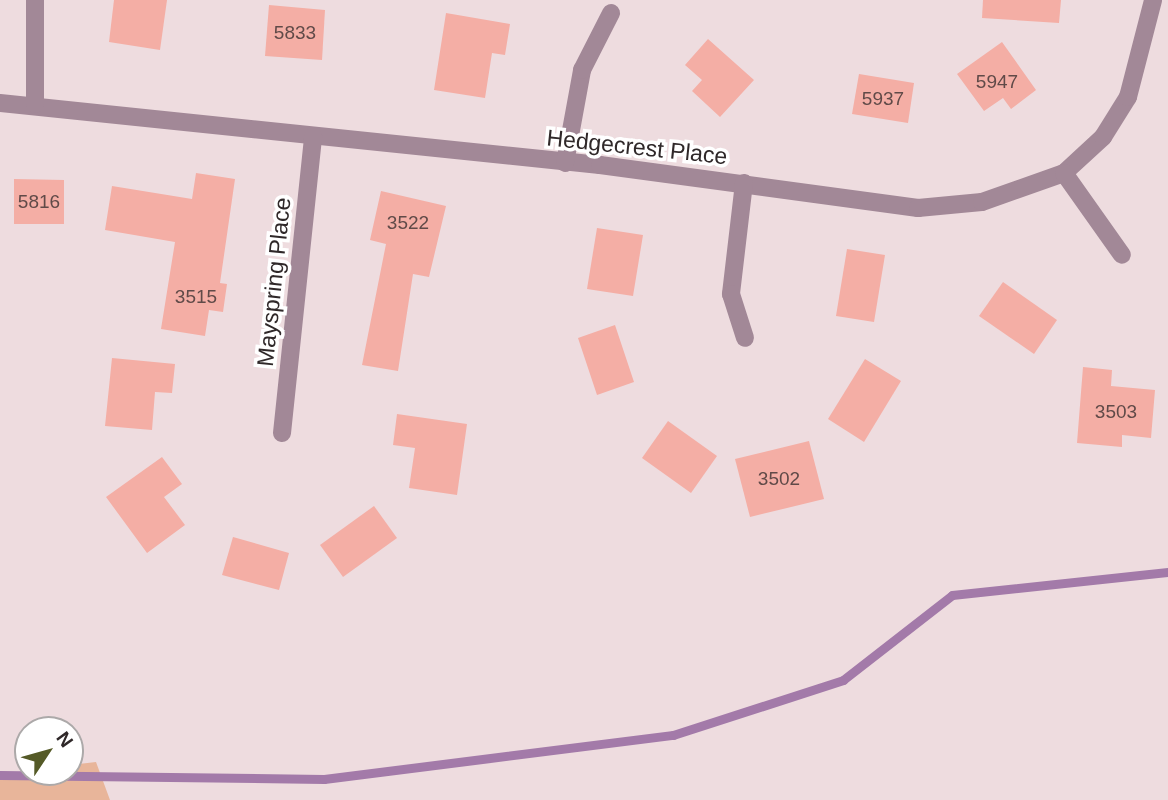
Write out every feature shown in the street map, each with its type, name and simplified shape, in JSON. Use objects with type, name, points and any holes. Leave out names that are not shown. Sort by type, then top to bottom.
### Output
[{"type":"street","points":[[35,0],[35,104]]},
{"type":"street","name":"Hedgecrest Place","points":[[0,103],[35,104],[744,183],[918,208],[982,202],[1064,173],[1103,137],[1128,97],[1153,0]]},
{"type":"street","points":[[565,163],[582,70],[611,13]]},
{"type":"street","name":"Mayspring Place","points":[[282,433],[313,137]]},
{"type":"street","points":[[1064,173],[1122,255]]},
{"type":"street","points":[[744,183],[731,294],[745,338]]},
{"type":"shaded area","points":[[96,762],[110,800],[0,800],[0,774],[14,774],[14,786],[84,786],[84,763]]},
{"type":"building","points":[[114,0],[167,0],[160,50],[109,42]]},
{"type":"building","points":[[983,0],[1061,0],[1059,23],[982,18]]},
{"type":"building","points":[[269,5],[325,10],[322,60],[265,56]]},
{"type":"building","points":[[446,13],[510,24],[505,55],[492,53],[485,98],[434,90]]},
{"type":"building","points":[[708,39],[754,80],[720,117],[692,91],[702,80],[685,65]]},
{"type":"building","points":[[1002,42],[1036,90],[1011,109],[1003,98],[984,111],[957,74]]},
{"type":"building","points":[[859,74],[914,83],[908,123],[852,114]]},
{"type":"building","points":[[196,173],[235,179],[220,283],[227,284],[223,312],[209,310],[205,336],[161,329],[175,242],[105,230],[112,186],[192,199]]},
{"type":"building","points":[[14,179],[64,180],[64,224],[14,224]]},
{"type":"building","points":[[381,191],[446,206],[429,277],[413,274],[398,371],[362,365],[386,244],[370,240]]},
{"type":"building","points":[[597,228],[643,235],[633,296],[587,289]]},
{"type":"building","points":[[847,249],[885,255],[874,322],[836,316]]},
{"type":"building","points":[[1003,282],[1057,320],[1034,354],[979,316]]},
{"type":"building","points":[[615,325],[634,382],[597,395],[578,338]]},
{"type":"building","points":[[112,358],[175,364],[172,393],[155,392],[152,430],[105,426]]},
{"type":"building","points":[[865,359],[901,381],[864,442],[828,419]]},
{"type":"building","points":[[1083,367],[1112,370],[1111,386],[1155,390],[1151,438],[1122,435],[1122,447],[1077,443]]},
{"type":"building","points":[[397,414],[467,424],[457,495],[409,488],[415,448],[393,445]]},
{"type":"building","points":[[668,421],[717,456],[691,493],[642,458]]},
{"type":"building","points":[[809,441],[824,499],[750,517],[735,459]]},
{"type":"building","points":[[162,457],[182,484],[164,497],[185,525],[147,553],[106,497]]},
{"type":"building","points":[[374,506],[397,538],[343,577],[320,545]]},
{"type":"building","points":[[233,537],[289,553],[279,590],[222,575]]},
{"type":"waterway","points":[[0,775],[324,779],[673,735],[843,680],[952,595],[1168,572]]}]
